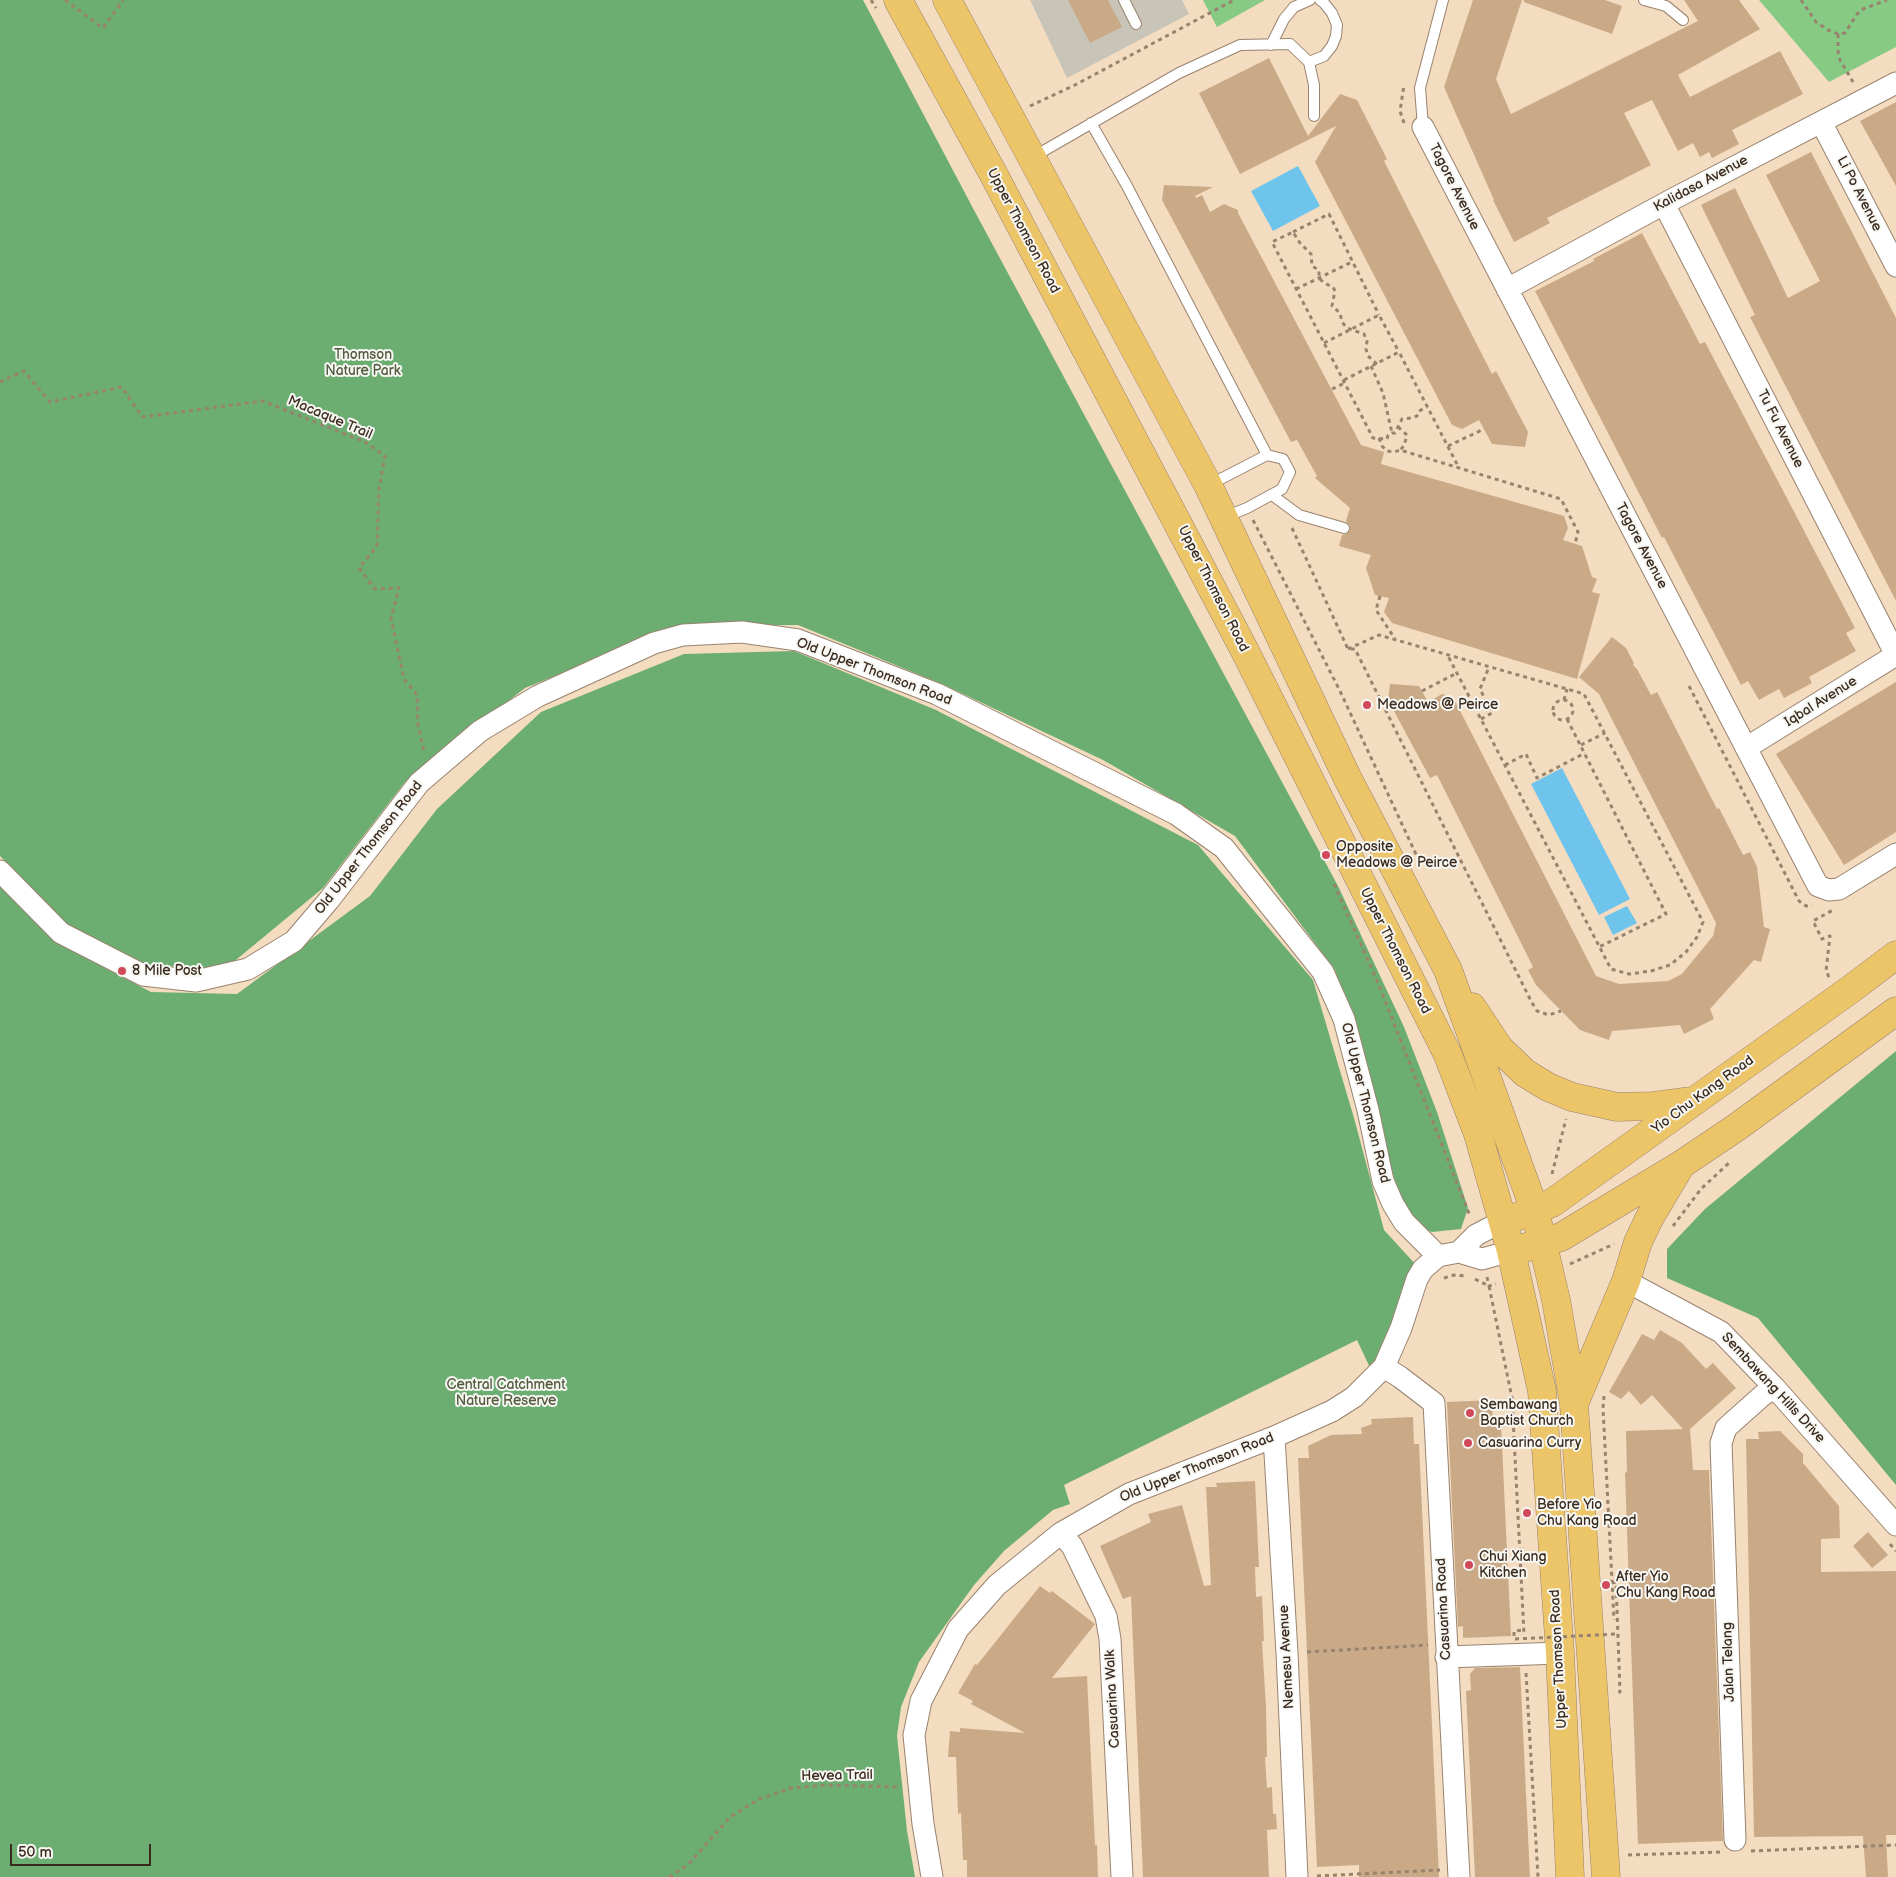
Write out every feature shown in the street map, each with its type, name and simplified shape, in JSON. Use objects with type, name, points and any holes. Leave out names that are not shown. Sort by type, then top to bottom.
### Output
[{"type":"main road","points":[[947,0],[1208,485],[1235,513],[1348,779],[1448,970],[1499,1048],[1525,1073],[1548,1087],[1572,1097],[1617,1107],[1654,1106],[1696,1100]]},
{"type":"main road","name":"Upper Thomson Road","points":[[887,4],[995,177],[1192,550],[1444,1048],[1478,1134],[1511,1251],[1542,1390],[1560,1653],[1570,1877]]},
{"type":"main road","name":"Yio Chu Kang Road","points":[[1503,1221],[1535,1211],[1552,1203],[1896,955]]},
{"type":"main road","points":[[1850,990],[1896,969]]},
{"type":"main road","points":[[1448,970],[1535,1211],[1556,1300],[1574,1404],[1606,1877]]},
{"type":"main road","points":[[1511,1251],[1561,1238],[1679,1166],[1745,1121],[1896,1010]]},
{"type":"main road","points":[[1574,1404],[1626,1281],[1638,1242],[1679,1166]]},
{"type":"main road","points":[[1568,1843],[1578,1859],[1588,1861],[1597,1857],[1604,1840]]},
{"type":"street","name":"Kalidasa Avenue","points":[[1507,289],[1664,204],[1896,83]]},
{"type":"street","name":"Li Po Avenue","points":[[1821,122],[1896,266]]},
{"type":"street","name":"Tagore Avenue","points":[[1423,127],[1818,886],[1829,890],[1840,889]]},
{"type":"street","name":"Tu Fu Avenue","points":[[1664,204],[1896,655]]},
{"type":"street","name":"Old Upper Thomson Road","points":[[0,871],[61,933],[143,975],[196,981],[248,968],[294,941],[419,782],[480,731],[538,696],[654,643],[683,635],[742,632],[798,640],[937,694],[1176,814],[1224,848],[1323,972],[1344,1019],[1368,1110],[1383,1181],[1393,1204],[1404,1222],[1438,1256],[1423,1269],[1417,1279],[1384,1367],[1354,1398],[1332,1411],[1274,1437],[1129,1494],[1061,1533],[996,1585],[958,1629],[921,1700],[914,1735],[918,1787],[932,1877]]},
{"type":"street","name":"Iqbal Avenue","points":[[1746,748],[1896,655]]},
{"type":"street","points":[[1840,889],[1896,854]]},
{"type":"street","points":[[1460,1252],[1476,1235],[1503,1221]]},
{"type":"street","points":[[1438,1256],[1460,1252],[1482,1259],[1511,1251]]},
{"type":"street","name":"Sembawang Hills Drive","points":[[1626,1281],[1721,1332],[1775,1388],[1896,1525]]},
{"type":"street","name":"Casuarina Road","points":[[1384,1367],[1434,1403],[1458,1873]]},
{"type":"street","name":"Jalan Telang","points":[[1737,1848],[1721,1442],[1726,1428],[1763,1395],[1775,1388]]},
{"type":"street","name":"Nemesu Avenue","points":[[1274,1437],[1287,1653],[1297,1877]]},
{"type":"street","name":"Casuarina Walk","points":[[1061,1533],[1072,1546],[1106,1616],[1110,1649],[1122,1877]]},
{"type":"street","points":[[1446,1651],[1520,1647],[1560,1653]]},
{"type":"lane","points":[[1124,0],[1136,24]]},
{"type":"lane","points":[[1271,45],[1284,19],[1294,7],[1310,0]]},
{"type":"lane","points":[[1310,62],[1324,56],[1332,46],[1336,36],[1337,26],[1332,13],[1320,0]]},
{"type":"lane","points":[[1423,127],[1420,88],[1443,0]]},
{"type":"lane","points":[[1644,0],[1666,6],[1684,20]]},
{"type":"lane","points":[[1032,158],[1179,73],[1240,45],[1290,44],[1310,62],[1314,85],[1314,116]]},
{"type":"lane","points":[[1091,124],[1127,186],[1267,455]]},
{"type":"lane","points":[[1208,485],[1267,455],[1283,459],[1290,472],[1282,490],[1235,513]]},
{"type":"lane","points":[[1272,495],[1299,516],[1344,528]]},
{"type":"path","points":[[65,0],[103,28],[123,0]]},
{"type":"path","points":[[871,0],[887,4]]},
{"type":"path","points":[[1025,108],[1075,85],[1234,0]]},
{"type":"path","points":[[1801,0],[1816,22],[1838,34],[1844,33],[1857,14],[1863,9],[1887,0]]},
{"type":"path","points":[[1838,34],[1840,60],[1853,82]]},
{"type":"path","points":[[1427,407],[1419,411],[1417,416],[1402,419],[1396,433],[1388,435],[1387,439],[1373,438],[1272,242],[1329,214],[1379,315],[1460,468]]},
{"type":"path","points":[[1293,232],[1300,243],[1311,254],[1312,266],[1319,270],[1319,278],[1324,284],[1333,287],[1335,291],[1332,306],[1340,313],[1342,322],[1351,329],[1364,334],[1368,341],[1366,349],[1368,356],[1377,364]]},
{"type":"path","points":[[1296,289],[1352,262]]},
{"type":"path","points":[[1324,343],[1379,315]]},
{"type":"path","points":[[1332,389],[1399,352]]},
{"type":"path","points":[[1371,366],[1383,393],[1392,433]]},
{"type":"path","name":"Macaque Trail","points":[[0,382],[24,371],[50,402],[122,387],[142,418],[263,402],[365,442],[385,456],[379,488],[377,546],[359,568],[376,589],[399,588],[391,618],[404,679],[417,695],[418,725],[429,774]]},
{"type":"path","points":[[1379,438],[1387,451],[1394,452],[1400,450],[1404,446],[1407,435],[1398,427]]},
{"type":"path","points":[[1448,446],[1484,429]]},
{"type":"path","points":[[1400,450],[1561,499],[1578,532],[1575,544]]},
{"type":"path","points":[[1289,508],[1290,526],[1348,649]]},
{"type":"path","points":[[1235,513],[1340,691],[1423,869]]},
{"type":"path","points":[[1380,596],[1376,610],[1396,640]]},
{"type":"path","points":[[1348,649],[1379,635],[1447,654],[1584,694],[1703,922],[1697,937],[1686,952],[1670,965],[1651,971],[1629,974],[1611,970],[1447,654]]},
{"type":"path","points":[[1348,649],[1355,650],[1531,1001],[1537,1011],[1549,1014],[1561,1011]]},
{"type":"path","points":[[1481,719],[1492,713],[1480,689],[1489,667]]},
{"type":"path","points":[[1422,691],[1457,673]]},
{"type":"path","points":[[1564,700],[1567,689]]},
{"type":"path","points":[[1564,700],[1570,702],[1573,708],[1572,714],[1567,719],[1558,718],[1553,713],[1555,703],[1564,700]]},
{"type":"path","points":[[1567,719],[1666,914],[1599,947]]},
{"type":"path","points":[[1581,745],[1605,733]]},
{"type":"path","points":[[1504,765],[1526,754],[1537,778],[1584,753]]},
{"type":"path","points":[[1330,875],[1376,978],[1452,1167],[1476,1235]]},
{"type":"path","points":[[1826,971],[1830,936],[1822,939],[1813,921],[1846,902],[1840,889]]},
{"type":"path","points":[[1550,1180],[1568,1114]]},
{"type":"path","points":[[1669,1232],[1700,1189],[1736,1157]]},
{"type":"path","points":[[1569,1264],[1620,1241]]},
{"type":"path","points":[[1489,1286],[1512,1398],[1524,1630],[1520,1647]]},
{"type":"path","points":[[1604,1391],[1603,1408],[1612,1583],[1616,1582],[1620,1692]]},
{"type":"path","points":[[1524,1630],[1514,1631],[1520,1647],[1538,1877]]},
{"type":"path","points":[[1520,1647],[1617,1634]]},
{"type":"path","points":[[1287,1653],[1446,1651]]},
{"type":"path","name":"Hevea Trail","points":[[669,1877],[688,1865],[730,1817],[759,1799],[792,1788],[818,1786],[918,1787]]},
{"type":"path","points":[[1628,1856],[1737,1848],[1896,1845]]},
{"type":"path","points":[[1297,1877],[1458,1873]]},
{"type":"shaded area","points":[[1030,0],[1182,0],[1189,14],[1067,78]]},
{"type":"green space","name":"Thomson Nature Park","points":[[0,0],[863,0],[1338,886],[1404,1027],[1437,1112],[1468,1208],[1461,1229],[1432,1232],[1407,1223],[1335,970],[1235,836],[1103,760],[942,684],[798,625],[678,626],[525,688],[405,782],[323,888],[225,969],[146,965],[65,923],[0,856]]},
{"type":"green space","points":[[1203,0],[1265,0],[1217,27]]},
{"type":"green space","points":[[1759,0],[1896,0],[1896,47],[1829,82]]},
{"type":"green space","name":"Central Catchment Nature Reserve","points":[[794,651],[936,710],[1198,845],[1313,980],[1354,1118],[1384,1230],[1418,1267],[1372,1372],[1357,1340],[1064,1485],[1070,1504],[1053,1510],[1004,1551],[974,1585],[919,1662],[901,1707],[897,1736],[907,1831],[915,1877],[0,1877],[0,883],[57,943],[151,992],[237,994],[370,896],[437,809],[541,712],[684,654]]},
{"type":"green space","points":[[1896,1051],[1896,1485],[1758,1318],[1667,1278],[1667,1249],[1705,1209]]},
{"type":"water","points":[[1298,166],[1320,206],[1273,231],[1251,191]]},
{"type":"water","points":[[1562,768],[1630,899],[1599,915],[1531,784]]},
{"type":"water","points":[[1627,906],[1637,923],[1613,935],[1604,917]]},
{"type":"building","points":[[1068,0],[1108,0],[1122,27],[1090,43]]},
{"type":"building","points":[[1473,0],[1522,0],[1496,79],[1511,114],[1698,21],[1684,0],[1739,0],[1760,29],[1678,75],[1690,97],[1780,51],[1803,94],[1732,130],[1739,144],[1712,158],[1709,152],[1700,157],[1693,143],[1678,151],[1652,100],[1624,113],[1651,165],[1547,218],[1550,223],[1514,242],[1493,200],[1444,87]]},
{"type":"building","points":[[1524,0],[1605,0],[1622,6],[1612,34],[1524,2]]},
{"type":"building","points":[[1269,58],[1308,136],[1340,94],[1357,100],[1387,159],[1384,161],[1492,374],[1496,371],[1528,432],[1525,447],[1492,444],[1479,420],[1462,429],[1452,425],[1315,162],[1336,126],[1240,174],[1199,93]]},
{"type":"building","points":[[1896,102],[1896,186],[1860,121]]},
{"type":"building","points":[[1811,152],[1896,318],[1896,601],[1750,317],[1755,315],[1701,205],[1735,188],[1788,298],[1820,281],[1766,175]]},
{"type":"building","points":[[1164,185],[1213,187],[1195,196],[1196,198],[1202,195],[1210,212],[1224,204],[1238,210],[1361,445],[1384,452],[1381,464],[1564,516],[1568,528],[1563,540],[1582,546],[1592,577],[1597,579],[1592,592],[1600,594],[1577,679],[1392,623],[1384,612],[1389,598],[1375,595],[1366,568],[1371,555],[1339,546],[1342,535],[1350,530],[1350,526],[1346,521],[1350,508],[1315,478],[1317,476],[1297,440],[1291,442],[1162,200]]},
{"type":"building","points":[[1642,233],[1700,344],[1705,342],[1855,628],[1846,633],[1856,651],[1809,677],[1812,683],[1784,698],[1779,689],[1759,700],[1748,681],[1741,685],[1664,537],[1662,538],[1535,291],[1594,261],[1593,259]]},
{"type":"building","points":[[1612,637],[1626,648],[1634,663],[1633,665],[1651,695],[1657,692],[1717,809],[1719,808],[1743,855],[1750,852],[1757,867],[1764,927],[1770,929],[1761,962],[1754,960],[1710,1009],[1714,1019],[1684,1034],[1680,1025],[1612,1031],[1609,1040],[1580,1030],[1536,985],[1528,970],[1533,967],[1437,775],[1430,778],[1388,700],[1390,684],[1419,686],[1428,702],[1442,694],[1453,697],[1596,976],[1619,984],[1668,981],[1682,974],[1713,936],[1716,923],[1599,694],[1579,677]]},
{"type":"building","points":[[1896,682],[1896,832],[1844,865],[1776,754]]},
{"type":"building","points":[[1660,1330],[1682,1343],[1706,1369],[1713,1363],[1736,1388],[1690,1429],[1693,1470],[1709,1470],[1723,1841],[1638,1844],[1625,1473],[1627,1472],[1626,1431],[1683,1429],[1652,1395],[1641,1405],[1629,1391],[1621,1399],[1609,1392],[1642,1334],[1654,1340]]},
{"type":"building","points":[[1492,1400],[1493,1424],[1501,1424],[1511,1636],[1463,1638],[1463,1626],[1458,1627],[1447,1402]]},
{"type":"building","points":[[1413,1417],[1414,1444],[1419,1444],[1439,1877],[1359,1877],[1359,1865],[1317,1867],[1298,1458],[1309,1458],[1308,1446],[1331,1435],[1362,1434],[1361,1428],[1372,1424],[1371,1419]]},
{"type":"building","points":[[1780,1431],[1803,1454],[1803,1463],[1839,1506],[1840,1538],[1821,1539],[1821,1572],[1896,1571],[1896,1835],[1886,1835],[1888,1877],[1866,1877],[1863,1836],[1754,1837],[1746,1439],[1759,1439],[1758,1432]]},
{"type":"building","points":[[1255,1481],[1259,1567],[1255,1567],[1256,1597],[1262,1596],[1264,1641],[1262,1641],[1267,1757],[1265,1757],[1267,1788],[1272,1787],[1273,1814],[1276,1814],[1277,1829],[1267,1830],[1269,1877],[1143,1877],[1131,1596],[1123,1599],[1100,1546],[1151,1522],[1148,1514],[1182,1505],[1204,1586],[1211,1585],[1206,1487],[1217,1487],[1216,1483]]},
{"type":"building","points":[[1868,1532],[1888,1555],[1872,1568],[1853,1546]]},
{"type":"building","points":[[1040,1586],[1050,1593],[1052,1591],[1095,1624],[1052,1678],[1087,1676],[1098,1877],[967,1877],[967,1860],[963,1860],[961,1813],[958,1814],[956,1757],[948,1757],[950,1731],[960,1732],[960,1728],[1025,1733],[971,1704],[973,1701],[958,1693],[975,1664],[977,1665]]},
{"type":"building","points":[[1520,1667],[1530,1877],[1475,1877],[1466,1691],[1471,1690],[1470,1674],[1475,1668]]},
{"type":"place","name":"Meadows @ Peirce","points":[[1367,705]]},
{"type":"place","name":"Opposite Meadows @ Peirce","points":[[1326,855]]},
{"type":"place","name":"8 Mile Post","points":[[122,971]]},
{"type":"place","name":"Sembawang Baptist Church","points":[[1470,1413]]},
{"type":"place","name":"Casuarina Curry","points":[[1468,1443]]},
{"type":"place","name":"Before Yio Chu Kang Road","points":[[1527,1513]]},
{"type":"place","name":"Chui Xiang Kitchen","points":[[1469,1565]]},
{"type":"place","name":"After Yio Chu Kang Road","points":[[1606,1585]]}]
